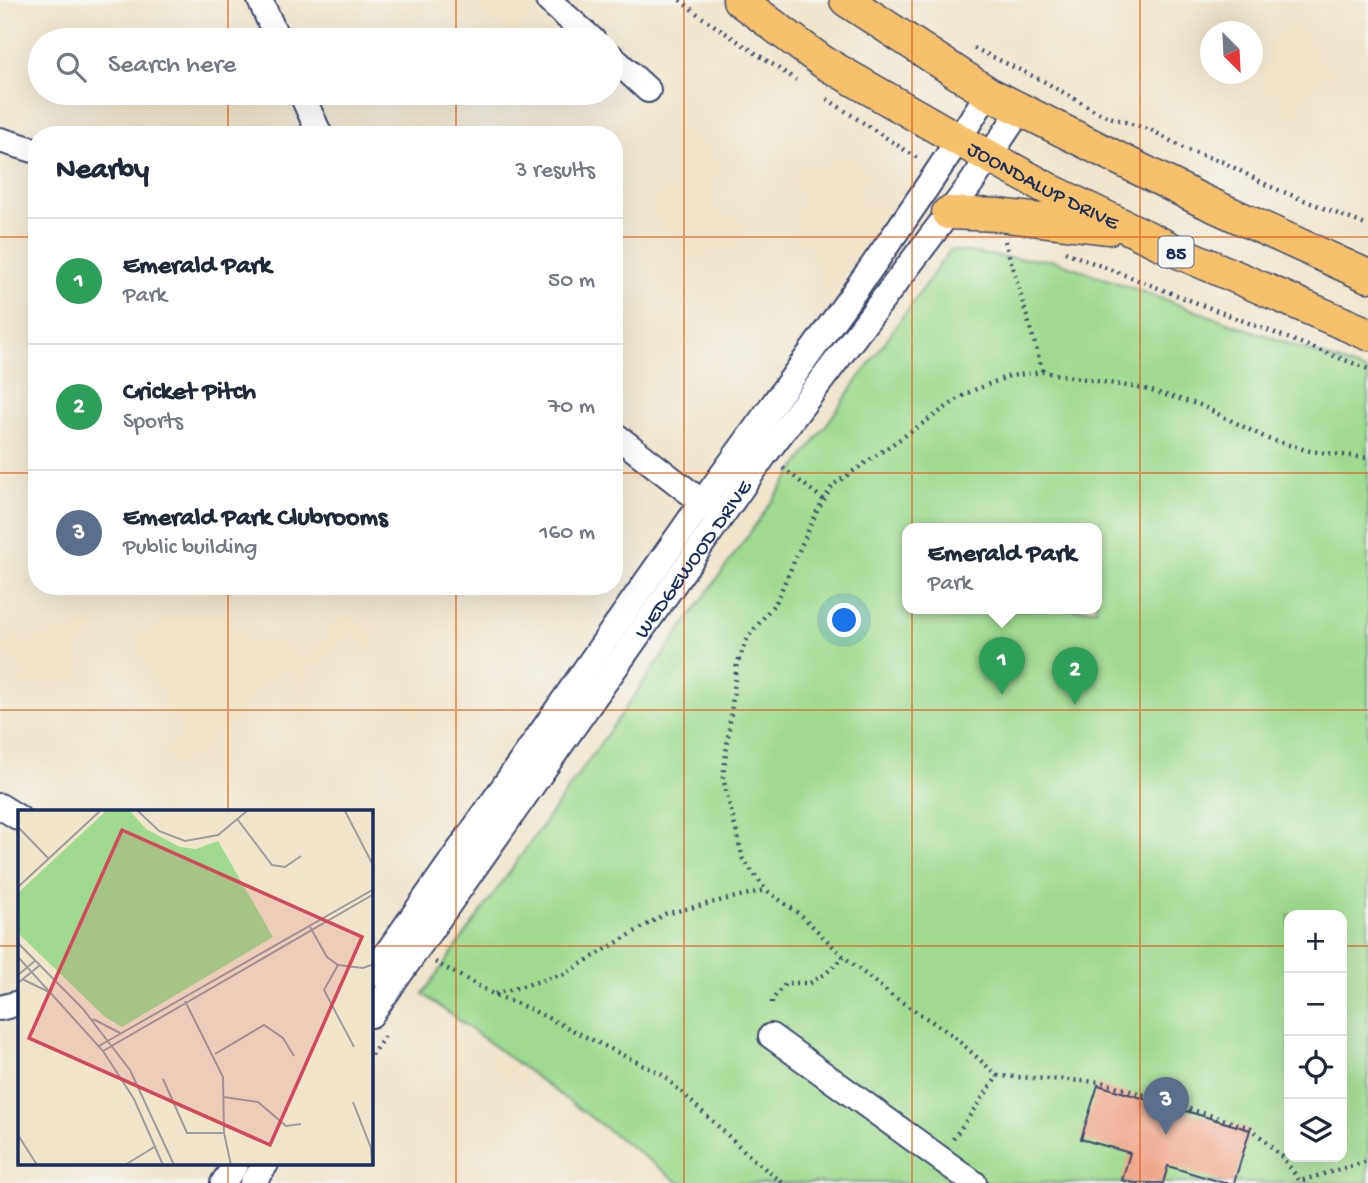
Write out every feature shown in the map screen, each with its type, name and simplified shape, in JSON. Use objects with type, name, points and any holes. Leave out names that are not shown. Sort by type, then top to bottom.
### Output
[{"type":"main road","name":"JOONDALUP DRIVE","points":[[739,0],[823,62],[1054,192],[1131,230],[1368,334]]},
{"type":"main road","points":[[846,0],[988,93],[1199,199],[1368,276]]},
{"type":"main road","points":[[948,213],[1000,224],[1131,230]]},
{"type":"main road","points":[[1323,256],[1368,260]]},
{"type":"street","points":[[260,0],[273,28]]},
{"type":"street","points":[[548,0],[580,28]]},
{"type":"street","points":[[623,67],[648,90]]},
{"type":"street","name":"WEDGEWOOD DRIVE","points":[[373,1012],[712,510],[796,376],[940,171],[988,93]]},
{"type":"street","points":[[305,105],[313,126]]},
{"type":"street","name":"WEDGEWOOD DRIVE","points":[[373,972],[712,510],[764,456],[991,157],[1021,109]]},
{"type":"street","points":[[0,140],[28,148]]},
{"type":"street","points":[[623,441],[712,510]]},
{"type":"street","points":[[0,806],[18,817]]},
{"type":"street","points":[[0,1008],[18,1003]]},
{"type":"street","points":[[771,1036],[974,1183]]},
{"type":"street","points":[[223,1183],[235,1166]]},
{"type":"street","points":[[252,1183],[265,1166]]},
{"type":"path","points":[[680,0],[799,82]]},
{"type":"path","points":[[970,47],[1045,82],[1103,115],[1152,130],[1187,150],[1223,162],[1269,186],[1368,226]]},
{"type":"path","points":[[821,95],[940,171]]},
{"type":"path","points":[[1000,224],[1042,372]]},
{"type":"path","points":[[1058,250],[1368,369]]},
{"type":"path","points":[[1368,458],[1310,450],[1268,439],[1200,405],[1145,389],[1042,372],[1009,376],[967,393],[833,485],[816,513],[776,602],[748,637],[737,664],[723,778],[743,859],[766,890],[802,916],[844,957],[891,995],[951,1034],[998,1076],[1102,1082],[1251,1128],[1282,1157],[1300,1181],[1368,1161]]},
{"type":"path","points":[[764,456],[824,500]]},
{"type":"path","points":[[493,994],[564,974],[665,914],[766,890]]},
{"type":"path","points":[[416,951],[493,994],[528,1008],[663,1074],[754,1160],[783,1183]]},
{"type":"path","points":[[772,1003],[786,983],[810,983],[824,975],[844,957]]},
{"type":"path","points":[[938,1155],[961,1130],[998,1076]]},
{"type":"green space","points":[[950,250],[1053,260],[1368,372],[1368,1183],[680,1183],[423,994]]},
{"type":"building","points":[[1098,1085],[1250,1130],[1234,1183],[1224,1183],[1168,1166],[1163,1183],[1133,1183],[1122,1180],[1130,1153],[1081,1139]]},
{"type":"place","name":"Emerald Park","points":[[1002,695]]},
{"type":"place","name":"Cricket Pitch","points":[[1075,705]]},
{"type":"place","name":"Emerald Park Clubrooms","points":[[1166,1135]]}]
